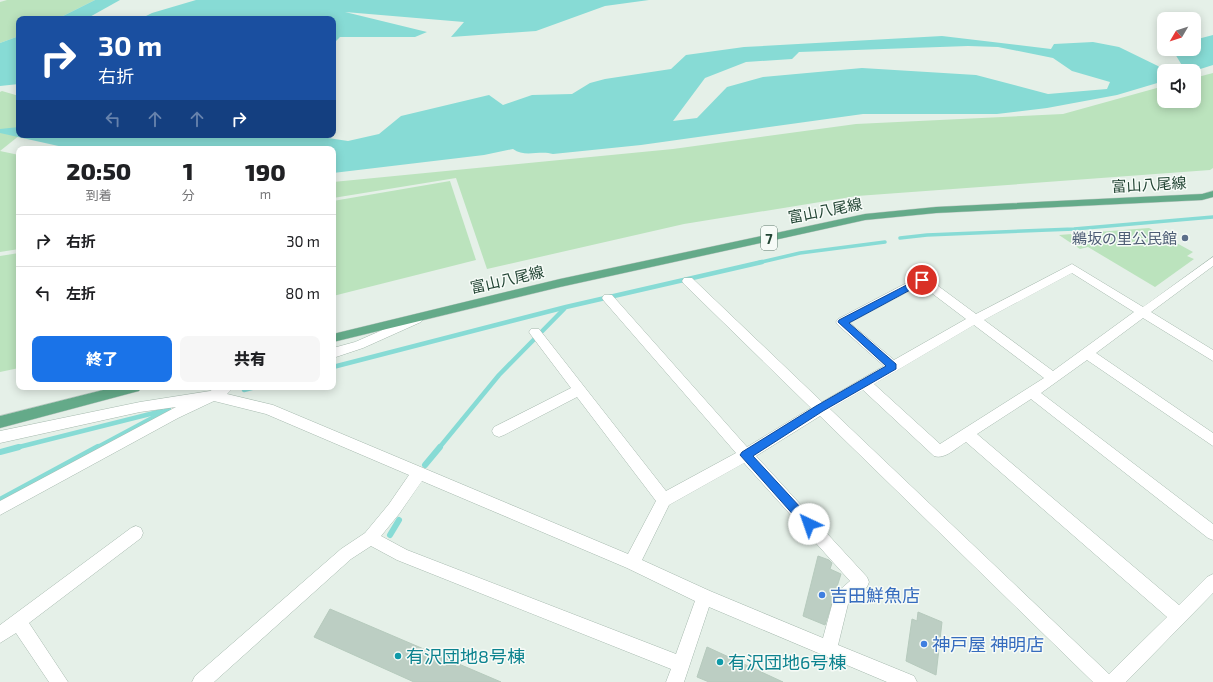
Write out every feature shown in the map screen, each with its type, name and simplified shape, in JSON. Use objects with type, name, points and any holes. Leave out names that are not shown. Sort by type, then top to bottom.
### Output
[{"type":"main road","name":"富山八尾線","points":[[336,337],[560,283],[865,218],[936,210],[1202,197],[1213,194]]},
{"type":"main road","points":[[0,422],[123,390]]},
{"type":"street","points":[[864,383],[940,452],[1032,393],[1088,354],[1213,261]]},
{"type":"street","points":[[632,563],[664,500],[746,455],[820,409],[976,319],[1072,268],[1213,356]]},
{"type":"street","points":[[893,367],[842,322],[922,280],[1053,378]]},
{"type":"street","points":[[688,281],[1105,682]]},
{"type":"street","points":[[608,298],[746,455],[861,582],[841,600],[829,649]]},
{"type":"street","points":[[336,351],[359,345],[426,315]]},
{"type":"street","points":[[535,332],[664,500]]},
{"type":"street","points":[[1088,354],[1213,440]]},
{"type":"street","points":[[0,508],[174,414],[214,396],[223,390]]},
{"type":"street","points":[[499,431],[579,390]]},
{"type":"street","points":[[1032,393],[1213,532]]},
{"type":"street","points":[[0,437],[140,407],[214,396],[268,409],[632,563],[704,597],[908,682]]},
{"type":"street","points":[[968,435],[1179,616]]},
{"type":"street","points":[[201,682],[346,554],[370,538],[394,510],[419,473]]},
{"type":"street","points":[[0,635],[136,533]]},
{"type":"street","points":[[370,538],[402,555],[681,664]]},
{"type":"street","points":[[1114,682],[1213,582]]},
{"type":"street","points":[[675,682],[704,597]]},
{"type":"street","points":[[18,621],[59,682]]},
{"type":"green space","points":[[7,0],[95,0],[63,16],[16,16],[16,37],[0,43],[0,2]]},
{"type":"green space","points":[[1213,73],[1213,168],[1210,170],[857,196],[684,224],[487,269],[456,178],[336,198],[336,182],[673,149],[856,124],[1063,114],[1157,88],[1157,108],[1201,108],[1201,76]]},
{"type":"green space","points":[[2,91],[16,95],[16,138],[0,151],[0,92]]},
{"type":"green space","points":[[0,151],[16,154],[16,249],[0,252]]},
{"type":"green space","points":[[450,181],[476,260],[336,295],[336,200]]},
{"type":"green space","points":[[1149,228],[1193,252],[1187,256],[1194,259],[1155,287],[1088,247],[1080,249],[1059,235]]},
{"type":"green space","points":[[16,253],[16,369],[0,372],[0,256]]},
{"type":"water","points":[[95,0],[120,0],[91,16],[63,16]]},
{"type":"water","points":[[196,0],[649,0],[605,6],[536,31],[451,37],[464,22],[345,12],[427,32],[415,37],[340,37],[336,41],[336,16],[146,16]]},
{"type":"water","points":[[1213,35],[1213,65],[1201,69],[1201,64],[1181,64],[1176,56],[1201,56],[1201,38]]},
{"type":"water","points":[[942,36],[1051,49],[1054,44],[1093,42],[1119,47],[1157,66],[1157,83],[1117,95],[1047,108],[997,114],[863,114],[641,145],[553,154],[522,153],[513,149],[484,155],[336,173],[336,146],[58,146],[22,138],[328,138],[348,141],[379,134],[401,116],[489,95],[503,105],[532,95],[572,94],[590,83],[605,79],[671,69],[686,55],[744,47]],"holes":[[[968,46],[998,47],[1053,58],[1072,71],[1110,82],[1107,89],[1048,94],[976,75],[862,68],[763,77],[727,87],[697,118],[673,121],[705,78],[746,62],[792,59],[799,52]]]},
{"type":"water","points":[[16,37],[16,84],[0,86],[0,43]]},
{"type":"water","points":[[16,127],[16,137],[0,133],[0,129]]},
{"type":"building","name":"吉田鮮魚店","points":[[818,556],[829,560],[832,563],[830,569],[841,574],[825,625],[803,616]]},
{"type":"building","name":"有沢団地8号棟","points":[[330,609],[501,682],[414,682],[314,637]]},
{"type":"building","name":"神戸屋 神明店","points":[[918,612],[942,622],[936,675],[906,661],[912,619],[917,621]]},
{"type":"building","name":"有沢団地6号棟","points":[[707,647],[783,682],[709,682],[697,677]]},
{"type":"waterway","points":[[900,238],[927,235],[1074,229],[1213,217]]},
{"type":"waterway","points":[[757,263],[800,253],[885,242]]},
{"type":"waterway","points":[[336,366],[566,307],[762,262]]},
{"type":"waterway","points":[[439,448],[499,375],[564,309]]},
{"type":"waterway","points":[[96,448],[169,409]]},
{"type":"waterway","points":[[15,448],[162,411]]},
{"type":"waterway","points":[[0,452],[19,447]]},
{"type":"waterway","points":[[0,500],[98,447]]},
{"type":"waterway","points":[[425,465],[440,447]]},
{"type":"waterway","points":[[390,535],[399,520]]},
{"type":"place","name":"鵜坂の里公民館","points":[[1185,238]]},
{"type":"place","name":"吉田鮮魚店","points":[[822,595]]},
{"type":"place","name":"神戸屋 神明店","points":[[924,644]]},
{"type":"place","name":"有沢団地8号棟","points":[[398,656]]},
{"type":"place","name":"有沢団地6号棟","points":[[720,662]]},
{"type":"route","points":[[809,524],[746,455],[820,409],[893,367],[842,322],[922,280]]}]
